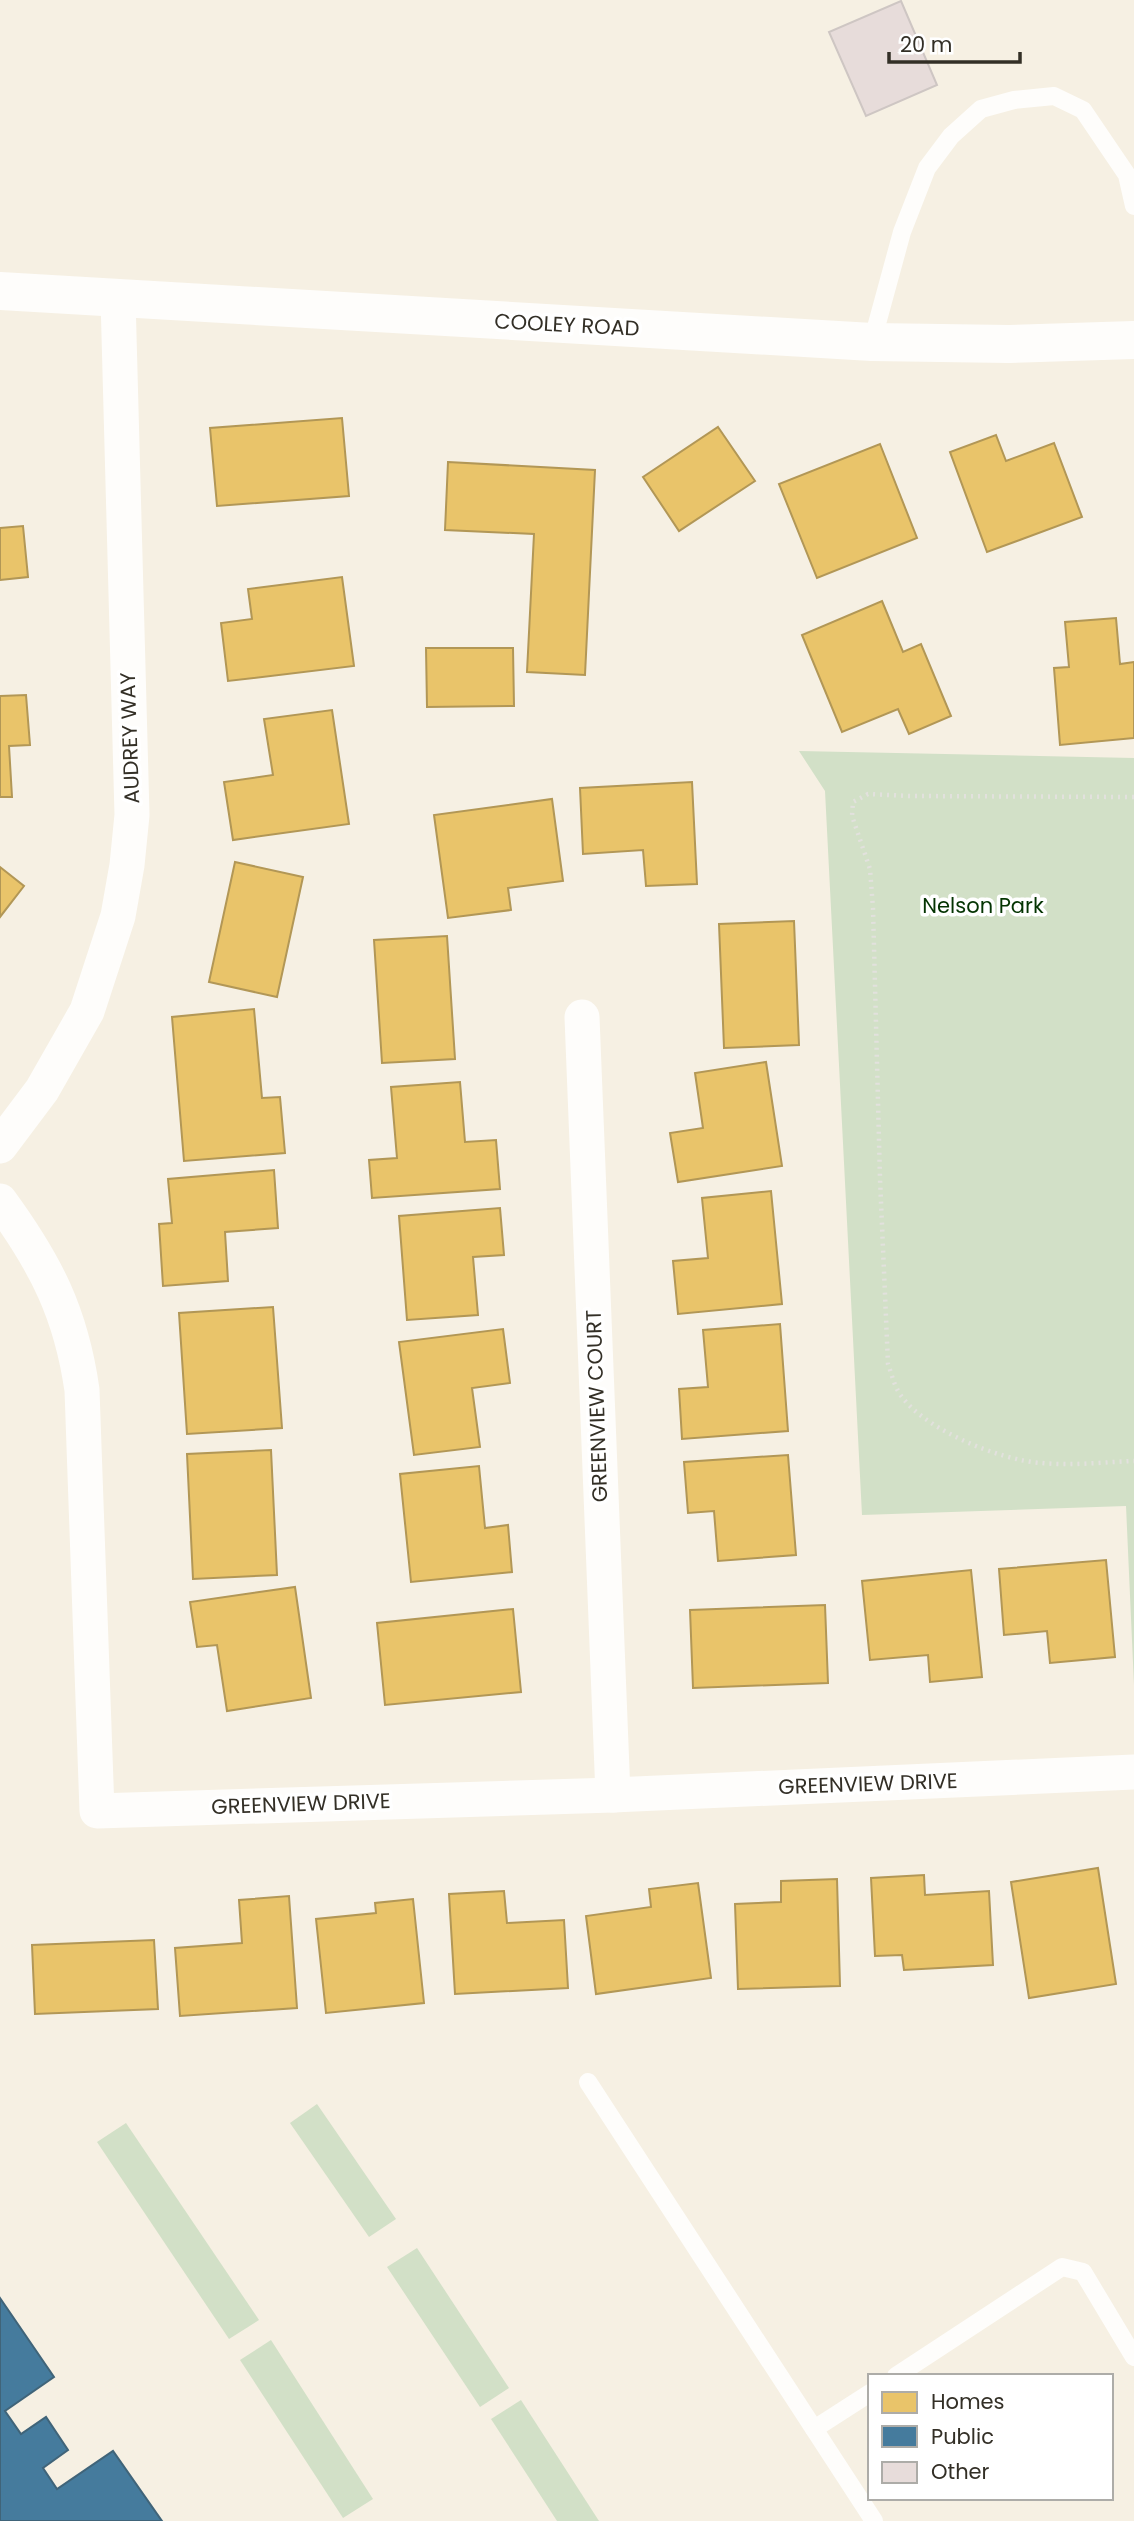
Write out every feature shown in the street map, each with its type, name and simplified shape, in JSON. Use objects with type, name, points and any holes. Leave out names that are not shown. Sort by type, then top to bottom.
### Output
[{"type":"street","name":"COOLEY ROAD","points":[[0,291],[872,342],[1009,344],[1134,340]]},
{"type":"street","name":"AUDREY WAY","points":[[0,1146],[42,1090],[88,1011],[118,916],[127,865],[132,815],[117,298]]},
{"type":"street","name":"GREENVIEW COURT","points":[[582,1017],[612,1795]]},
{"type":"street","name":"GREENVIEW DRIVE","points":[[0,1202],[26,1237],[47,1273],[66,1317],[82,1390],[97,1811],[612,1795],[1134,1772]]},
{"type":"lane","points":[[872,342],[902,232],[927,168],[951,136],[981,109],[1014,100],[1054,96],[1083,110],[1127,175],[1134,206]]},
{"type":"lane","points":[[588,2082],[874,2521]]},
{"type":"lane","points":[[899,2374],[1062,2267],[1083,2272],[1134,2357]]},
{"type":"lane","points":[[814,2429],[868,2394]]},
{"type":"path","points":[[1134,797],[923,797],[868,794],[852,802],[852,816],[870,869],[888,1364],[897,1390],[915,1411],[935,1426],[966,1442],[1009,1456],[1040,1464],[1134,1461]]},
{"type":"green space","name":"Nelson Park","points":[[799,751],[1134,758],[1134,1685],[1126,1506],[862,1515],[825,791]]},
{"type":"green space","points":[[317,2104],[396,2219],[369,2237],[290,2123]]},
{"type":"green space","points":[[126,2123],[259,2320],[229,2339],[97,2142]]},
{"type":"green space","points":[[417,2248],[509,2388],[480,2407],[387,2267]]},
{"type":"green space","points":[[271,2340],[373,2499],[343,2518],[240,2360]]},
{"type":"green space","points":[[521,2400],[599,2521],[557,2521],[491,2419]]},
{"type":"building: Homes","points":[[342,418],[349,496],[217,506],[210,428]]},
{"type":"building: Homes","points":[[718,427],[755,481],[679,531],[643,477]]},
{"type":"building: Homes","points":[[996,435],[1006,461],[1054,443],[1082,517],[987,552],[950,452]]},
{"type":"building: Homes","points":[[880,444],[917,538],[817,578],[779,484]]},
{"type":"building: Homes","points":[[448,462],[595,470],[585,675],[527,672],[534,534],[445,530]]},
{"type":"building: Homes","points":[[23,526],[28,577],[0,580],[0,528]]},
{"type":"building: Homes","points":[[342,577],[354,666],[228,681],[221,623],[252,619],[248,589]]},
{"type":"building: Homes","points":[[882,601],[903,652],[921,644],[951,716],[909,734],[898,709],[842,732],[802,635]]},
{"type":"building: Homes","points":[[1116,618],[1120,664],[1134,662],[1134,738],[1060,745],[1054,668],[1069,667],[1065,622]]},
{"type":"building: Homes","points":[[426,648],[513,648],[514,706],[427,707]]},
{"type":"building: Homes","points":[[26,695],[30,745],[9,746],[12,797],[0,797],[0,696]]},
{"type":"building: Homes","points":[[332,710],[349,824],[233,840],[224,782],[273,775],[264,719]]},
{"type":"building: Homes","points":[[692,782],[697,884],[646,886],[643,850],[583,854],[580,788]]},
{"type":"building: Homes","points":[[552,799],[563,881],[508,888],[511,910],[448,918],[434,815]]},
{"type":"building: Homes","points":[[235,862],[303,877],[277,997],[209,982]]},
{"type":"building: Homes","points":[[0,867],[24,886],[0,917]]},
{"type":"building: Homes","points":[[794,921],[799,1045],[724,1048],[719,924]]},
{"type":"building: Homes","points":[[447,936],[455,1059],[382,1063],[374,940]]},
{"type":"building: Homes","points":[[254,1009],[262,1098],[280,1097],[285,1153],[184,1161],[172,1017]]},
{"type":"building: Homes","points":[[766,1062],[782,1166],[678,1182],[670,1133],[703,1128],[695,1073]]},
{"type":"building: Homes","points":[[460,1082],[465,1142],[496,1140],[500,1189],[372,1198],[369,1160],[397,1158],[391,1087]]},
{"type":"building: Homes","points":[[274,1170],[278,1228],[225,1232],[228,1281],[163,1286],[159,1224],[172,1223],[168,1179]]},
{"type":"building: Homes","points":[[771,1191],[782,1304],[678,1314],[673,1261],[708,1258],[702,1198]]},
{"type":"building: Homes","points":[[500,1208],[504,1255],[473,1257],[478,1315],[407,1320],[399,1216]]},
{"type":"building: Homes","points":[[273,1307],[282,1428],[187,1434],[179,1313]]},
{"type":"building: Homes","points":[[780,1324],[788,1431],[682,1439],[679,1389],[708,1387],[703,1330]]},
{"type":"building: Homes","points":[[503,1329],[510,1383],[472,1388],[480,1447],[414,1455],[399,1342]]},
{"type":"building: Homes","points":[[271,1450],[277,1575],[193,1579],[187,1454]]},
{"type":"building: Homes","points":[[788,1455],[796,1555],[718,1561],[714,1511],[688,1513],[684,1462]]},
{"type":"building: Homes","points":[[479,1466],[485,1528],[508,1525],[512,1572],[411,1582],[400,1474]]},
{"type":"building: Homes","points":[[1106,1560],[1115,1657],[1050,1663],[1047,1631],[1004,1635],[999,1569]]},
{"type":"building: Homes","points":[[971,1570],[982,1677],[930,1682],[928,1655],[870,1660],[862,1581]]},
{"type":"building: Homes","points":[[295,1587],[311,1698],[227,1711],[217,1645],[197,1647],[190,1602]]},
{"type":"building: Homes","points":[[825,1605],[828,1683],[693,1688],[690,1610]]},
{"type":"building: Homes","points":[[513,1609],[521,1692],[385,1705],[377,1623]]},
{"type":"building: Homes","points":[[1098,1868],[1116,1984],[1029,1998],[1011,1882]]},
{"type":"building: Homes","points":[[924,1875],[925,1895],[989,1891],[993,1965],[904,1970],[902,1955],[875,1956],[871,1878]]},
{"type":"building: Homes","points":[[837,1879],[840,1986],[738,1989],[735,1904],[781,1902],[781,1881]]},
{"type":"building: Homes","points":[[698,1883],[711,1978],[596,1994],[586,1916],[651,1907],[649,1889]]},
{"type":"building: Homes","points":[[504,1891],[507,1923],[564,1920],[568,1988],[455,1994],[449,1894]]},
{"type":"building: Homes","points":[[289,1896],[297,2008],[180,2016],[175,1948],[242,1943],[239,1900]]},
{"type":"building: Homes","points":[[413,1899],[424,2003],[326,2013],[316,1919],[376,1913],[375,1903]]},
{"type":"building: Homes","points":[[154,1940],[158,2009],[35,2014],[32,1945]]},
{"type":"building: Public","points":[[0,2298],[54,2377],[5,2411],[21,2434],[46,2417],[68,2450],[43,2468],[57,2489],[113,2451],[162,2521],[0,2521]]},
{"type":"building: Other","points":[[901,1],[937,85],[866,116],[829,32]]}]
